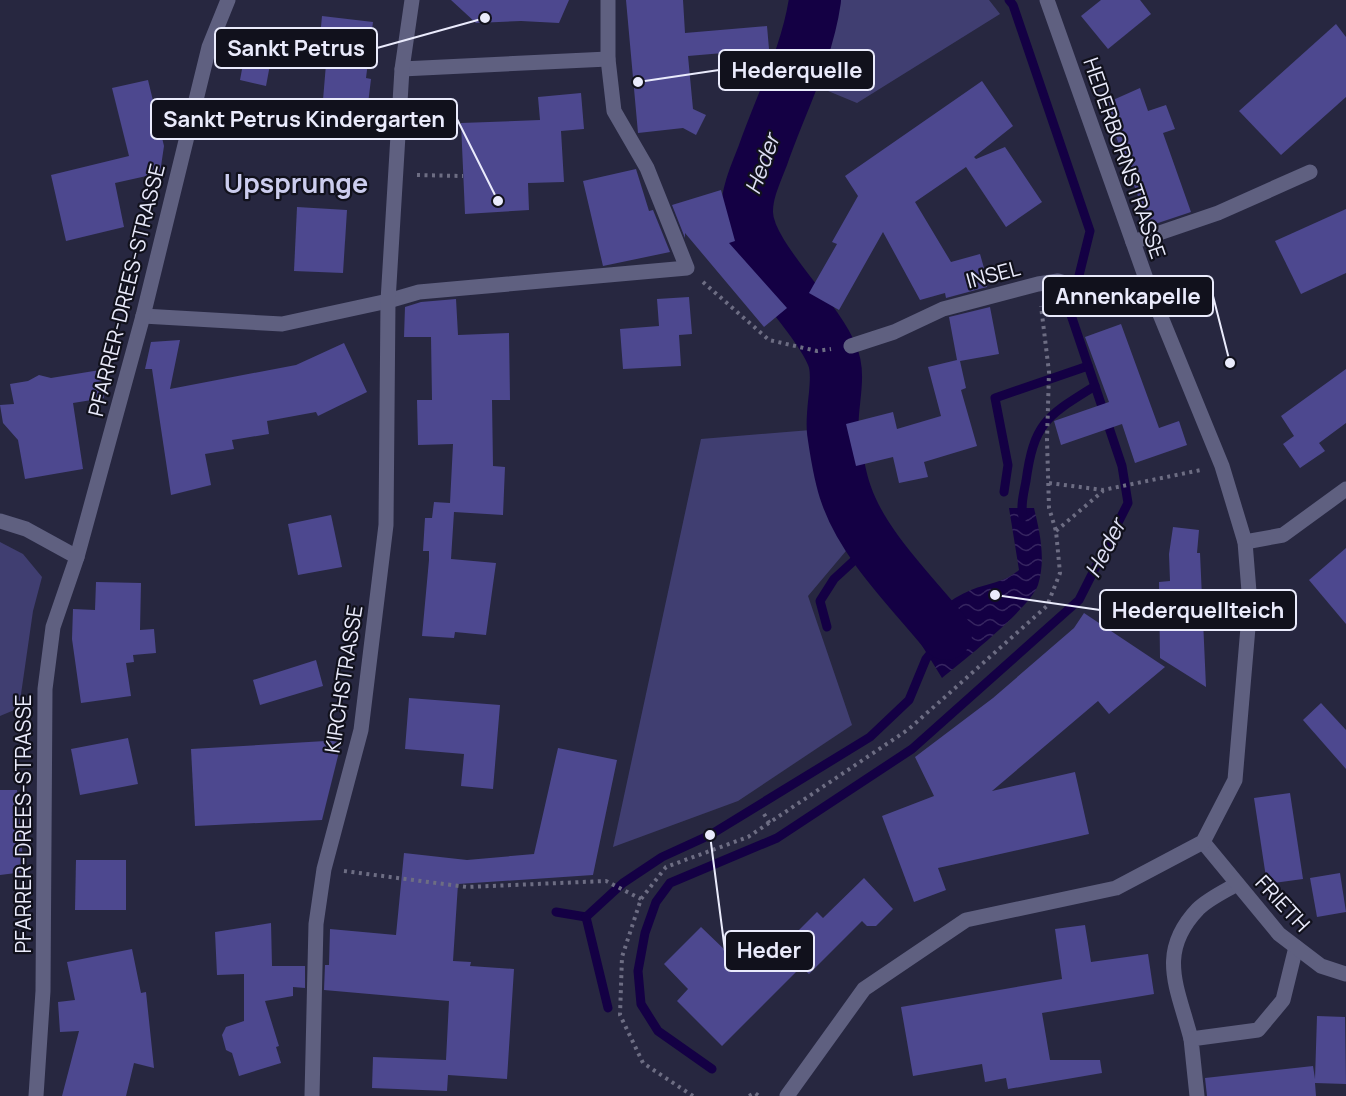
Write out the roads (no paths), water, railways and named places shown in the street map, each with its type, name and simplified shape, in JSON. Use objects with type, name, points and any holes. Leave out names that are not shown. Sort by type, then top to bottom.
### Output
[{"type":"street","name":"PFARRER-DREES-STRASSE","points":[[36,1096],[43,991],[45,689],[53,627],[77,557],[143,316],[209,47],[228,0]]},
{"type":"street","name":"KIRCHSTRASSE","points":[[312,1096],[316,924],[324,869],[360,730],[386,525],[388,302],[402,69],[412,0]]},
{"type":"street","points":[[143,316],[282,324],[388,302],[419,292],[687,268],[647,168],[614,111],[608,59],[608,0]]},
{"type":"street","name":"HEDERBORNSTRASSE","points":[[1047,0],[1150,290],[1222,466],[1245,542],[1250,604],[1236,780],[1203,842]]},
{"type":"street","points":[[402,69],[608,59]]},
{"type":"street","points":[[1133,242],[1218,213],[1310,172]]},
{"type":"street","name":"INSEL","points":[[851,346],[894,332],[943,309],[1038,284],[1058,281],[1107,296],[1150,290]]},
{"type":"street","points":[[1245,542],[1283,535],[1346,489]]},
{"type":"street","points":[[0,521],[26,529],[77,557]]},
{"type":"street","points":[[787,1096],[864,988],[966,920],[1116,888],[1203,842]]},
{"type":"street","name":"FRIETH","points":[[1203,842],[1279,934],[1321,966],[1346,974]]},
{"type":"street","points":[[1197,1096],[1191,1039],[1171,960],[1178,936],[1199,908],[1237,884]]},
{"type":"street","points":[[1191,1039],[1258,1030],[1283,1000],[1296,947]]},
{"type":"water","points":[[1009,508],[1034,508],[1042,556],[1038,585],[1023,607],[1010,620],[942,678],[913,631],[955,598],[1002,580],[1019,570]]},
{"type":"waterway","name":"Heder","points":[[815,0],[800,60],[750,190],[747,204],[750,228],[757,246],[811,321],[832,355],[836,373],[833,432],[841,479],[854,513],[876,550],[946,634]]},
{"type":"waterway","name":"Heder","points":[[712,1069],[658,1031],[641,1004],[638,971],[645,933],[656,902],[670,883],[777,838],[912,749],[1079,600],[1128,503],[1122,466],[1070,312],[1090,231],[1013,5],[1009,0]]},
{"type":"waterway","points":[[1004,492],[1008,465],[995,398],[1088,366]]},
{"type":"waterway","name":"Heder","points":[[1023,517],[1022,508],[1029,461],[1039,433],[1054,414],[1095,386]]},
{"type":"waterway","points":[[827,627],[820,601],[834,579],[872,544]]},
{"type":"waterway","name":"Heder","points":[[608,1008],[586,917],[623,883],[662,857],[710,835],[870,737],[909,700],[926,659],[935,648]]},
{"type":"waterway","points":[[556,912],[586,917]]},
{"type":"place","name":"Sankt Petrus","points":[[485,18]]},
{"type":"place","name":"Hederquelle","points":[[638,82]]},
{"type":"place","name":"Sankt Petrus Kindergarten","points":[[498,201]]},
{"type":"place","name":"Annenkapelle","points":[[1230,363]]},
{"type":"place","name":"Hederquellteich","points":[[995,595]]},
{"type":"place","name":"Heder","points":[[710,835]]},
{"type":"district","name":"Upsprunge","points":[[296,182]]}]
